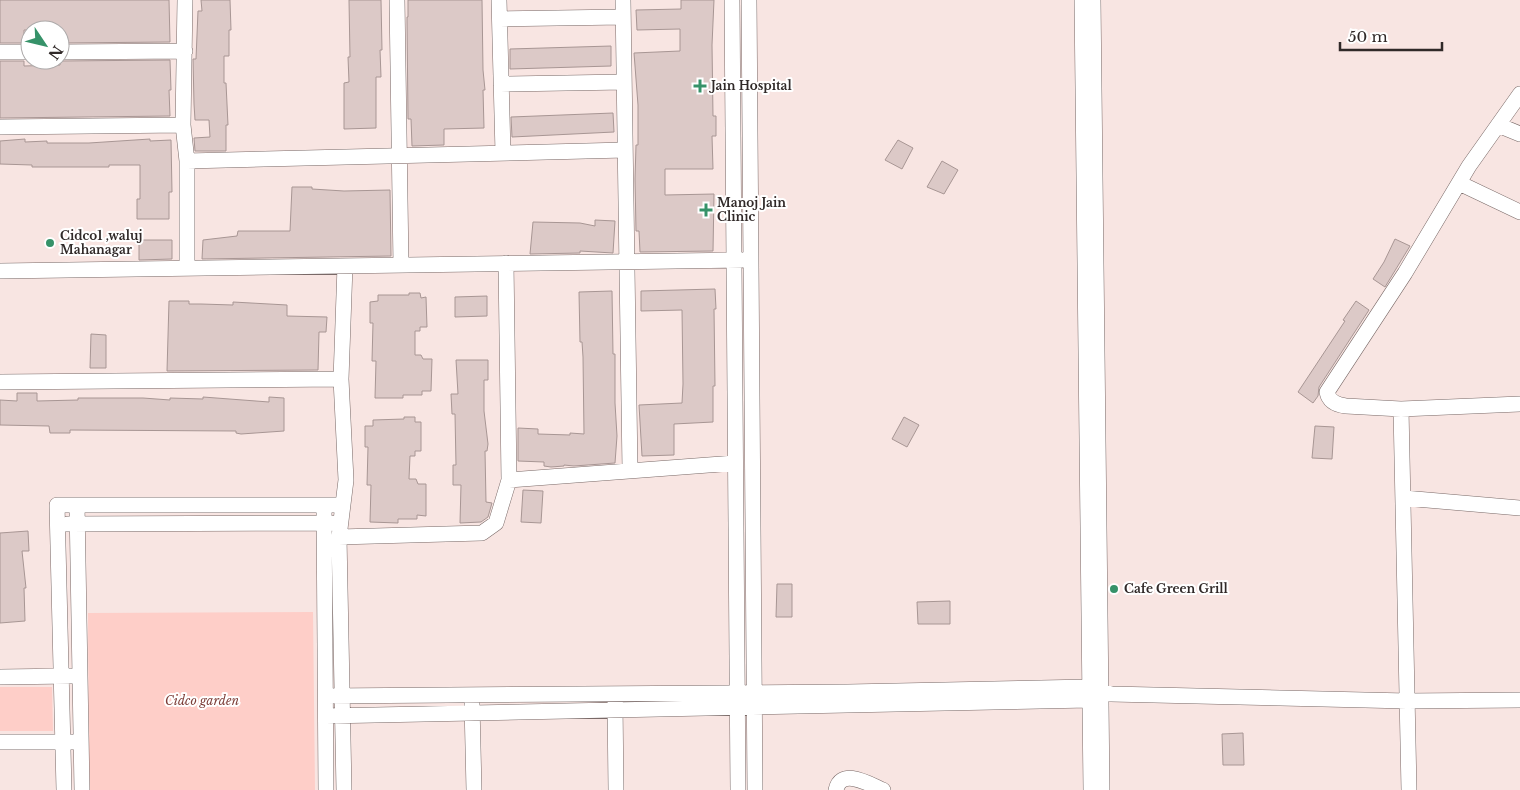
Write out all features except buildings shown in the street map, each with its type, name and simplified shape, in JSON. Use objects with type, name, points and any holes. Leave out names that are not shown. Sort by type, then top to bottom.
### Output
[{"type":"street","points":[[185,0],[183,125],[187,161],[187,268]]},
{"type":"street","points":[[397,0],[401,265]]},
{"type":"street","points":[[499,0],[503,153]]},
{"type":"street","points":[[623,0],[630,470]]},
{"type":"street","points":[[732,0],[738,790]]},
{"type":"street","points":[[749,0],[755,790]]},
{"type":"street","points":[[1082,0],[1098,694],[1102,790]]},
{"type":"street","points":[[1091,790],[1098,694],[1093,0]]},
{"type":"street","points":[[500,19],[623,17]]},
{"type":"street","points":[[70,52],[185,51]]},
{"type":"street","points":[[0,52],[20,52]]},
{"type":"street","points":[[501,84],[624,82]]},
{"type":"street","points":[[1520,94],[1469,166],[1405,273],[1328,392],[1330,400],[1337,405],[1401,409],[1520,404]]},
{"type":"street","points":[[1498,124],[1520,134]]},
{"type":"street","points":[[0,127],[183,125]]},
{"type":"street","points":[[187,161],[625,150]]},
{"type":"street","points":[[1459,183],[1520,212]]},
{"type":"street","points":[[0,271],[751,260]]},
{"type":"street","points":[[58,524],[324,522],[340,530],[482,533],[496,523],[509,480],[506,263]]},
{"type":"street","points":[[344,266],[341,379],[346,480],[340,530],[344,790]]},
{"type":"street","points":[[0,382],[341,379]]},
{"type":"street","points":[[1401,409],[1409,790]]},
{"type":"street","points":[[509,480],[735,462]]},
{"type":"street","points":[[1404,498],[1520,508]]},
{"type":"street","points":[[324,504],[326,790]]},
{"type":"street","points":[[64,790],[58,505],[342,504]]},
{"type":"street","points":[[77,505],[82,790]]},
{"type":"street","points":[[736,533],[753,533]]},
{"type":"street","points":[[0,677],[80,676]]},
{"type":"street","points":[[326,696],[615,694],[754,700],[1098,694],[1407,701],[1520,700]]},
{"type":"street","points":[[615,694],[616,790]]},
{"type":"street","points":[[472,695],[474,790]]},
{"type":"street","points":[[326,716],[616,710],[737,700]]},
{"type":"street","points":[[0,742],[81,742]]},
{"type":"street","points":[[836,790],[840,781],[846,777],[883,790]]},
{"type":"green space","name":"Cidco garden","points":[[313,612],[315,790],[89,790],[88,613]]},
{"type":"green space","points":[[0,687],[52,687],[53,731],[0,731]]},
{"type":"place","name":"Jain Hospital","points":[[700,86]]},
{"type":"place","name":"Manoj Jain Clinic","points":[[706,210]]},
{"type":"place","name":"Cidco1 ,waluj Mahanagar","points":[[50,243]]},
{"type":"place","name":"Cafe Green Grill","points":[[1114,589]]}]
